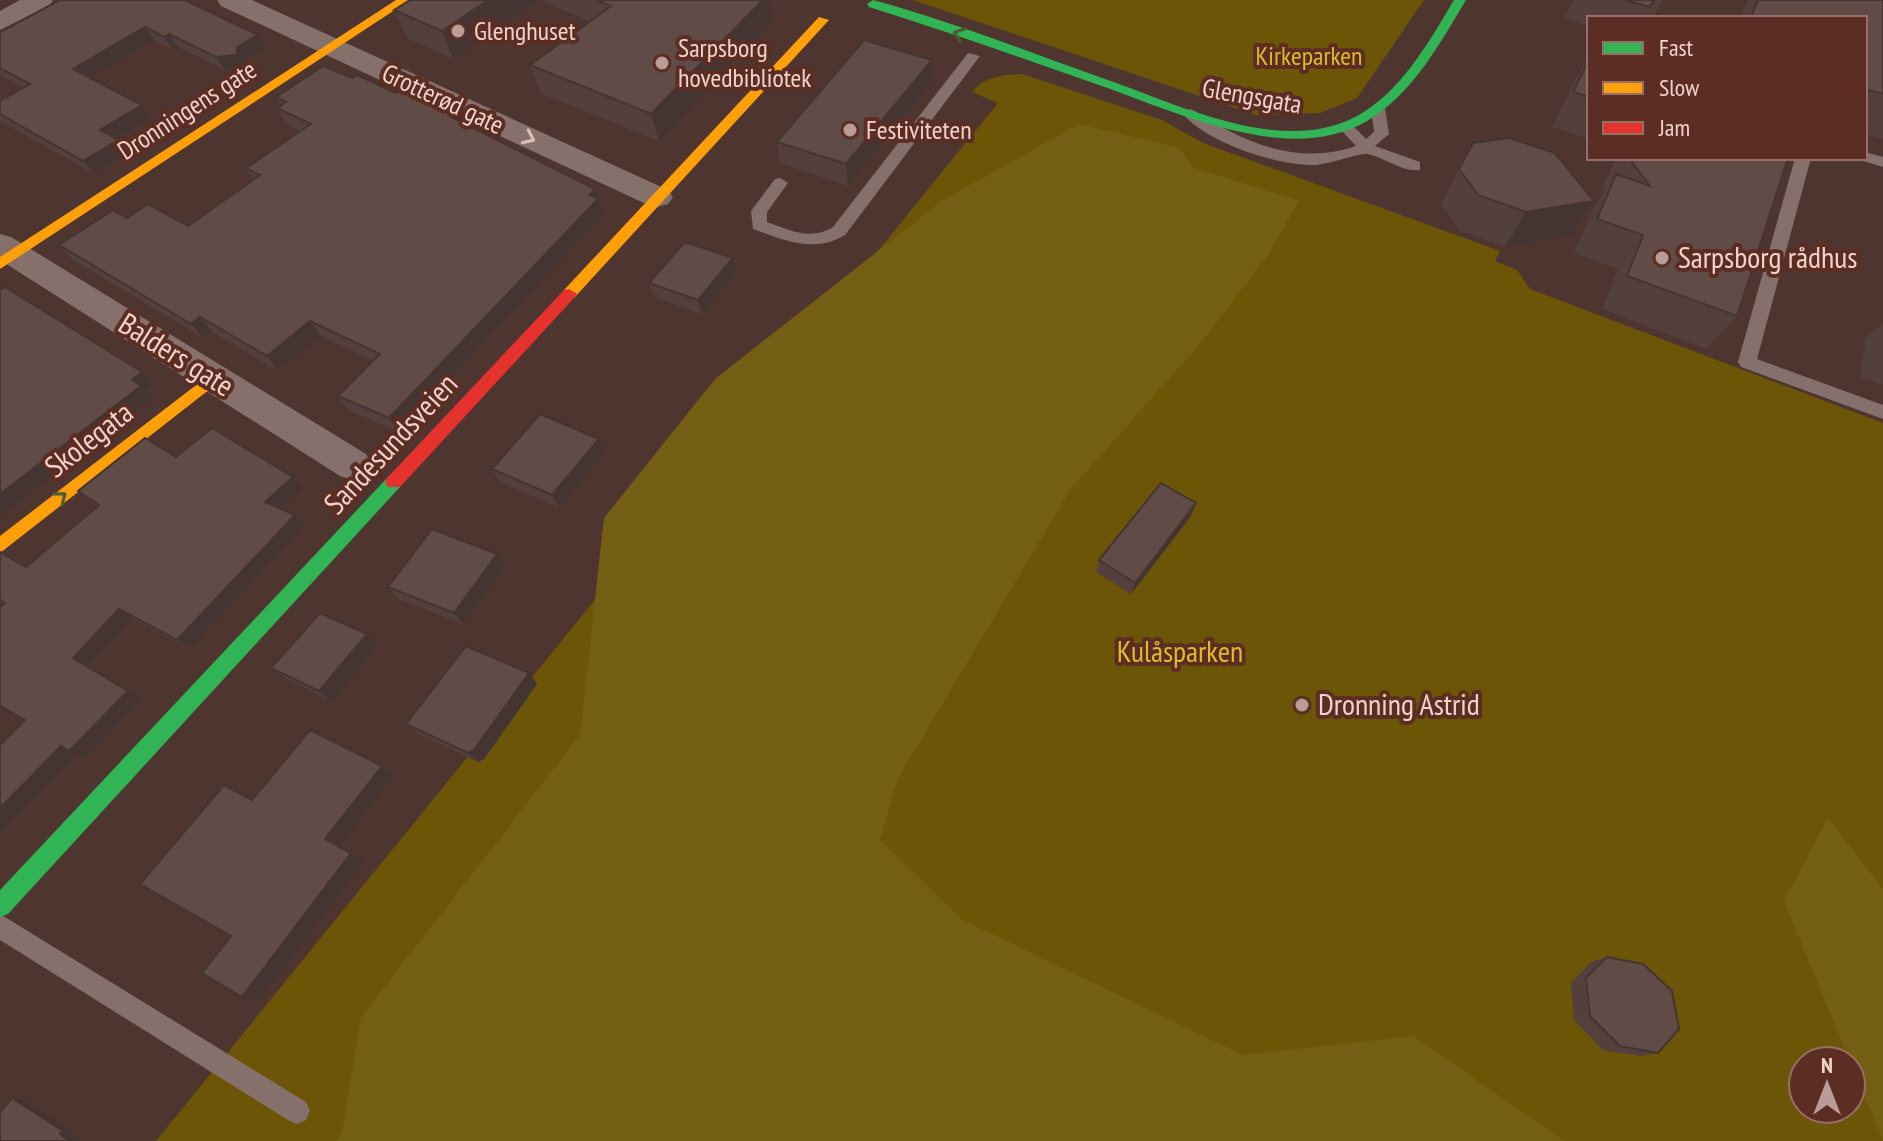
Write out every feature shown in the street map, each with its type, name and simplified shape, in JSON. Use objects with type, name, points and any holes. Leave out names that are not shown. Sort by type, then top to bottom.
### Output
[{"type":"street","points":[[0,22],[40,0]]},
{"type":"street","name":"Grotterød gate","points":[[230,0],[341,40],[666,187]]},
{"type":"street","name":"Grotterød gate","points":[[277,0],[341,40]]},
{"type":"street","name":"Dronningens gate","points":[[5,254],[404,0]]},
{"type":"street","name":"Glengsgata","points":[[872,2],[1032,61],[1184,110],[1285,133],[1320,132],[1345,126],[1378,108],[1442,29],[1460,0]]},
{"type":"street","name":"Sandesundsveien","points":[[0,906],[666,187],[840,21],[872,2]]},
{"type":"street","points":[[807,6],[815,17],[840,21]]},
{"type":"street","name":"Glengsgata","points":[[947,51],[1032,61]]},
{"type":"street","name":"Balders gate","points":[[5,254],[353,465]]},
{"type":"street","name":"Skolegata","points":[[0,546],[213,378]]},
{"type":"lane","points":[[780,183],[759,211],[759,225],[814,242],[830,238],[839,231],[973,56]]},
{"type":"lane","points":[[1184,110],[1215,133],[1284,158],[1341,158],[1367,149],[1382,134],[1378,108]]},
{"type":"lane","points":[[1345,126],[1367,149],[1415,166]]},
{"type":"lane","points":[[1802,160],[1747,362],[1883,412]]},
{"type":"lane","points":[[0,926],[297,1111]]},
{"type":"green space","name":"Kirkeparken","points":[[913,0],[1424,0],[1357,98],[1320,113],[1256,115]]},
{"type":"green space","name":"Kulåsparken","points":[[1022,74],[1162,120],[1203,143],[1500,251],[1495,261],[1517,270],[1530,289],[1883,423],[1883,1141],[156,1141],[998,103],[972,92],[1001,76]]},
{"type":"shaded area","points":[[1079,124],[1180,148],[1192,167],[1299,201],[1269,253],[1204,339],[1070,490],[898,778],[880,840],[961,919],[1243,1055],[1413,1036],[1564,1141],[335,1141],[342,1132],[361,1017],[580,735],[604,518],[715,379],[943,200]]},
{"type":"shaded area","points":[[1828,818],[1883,889],[1883,1141],[1867,1102],[1867,1045],[1843,1045],[1784,901]]},
{"type":"building","points":[[60,0],[185,0],[258,35],[237,47],[237,55],[216,57],[169,34],[164,37],[145,27],[73,69],[142,105],[100,130],[118,140],[83,161],[0,114],[0,101],[30,84],[0,68],[0,32]]},
{"type":"building","points":[[410,0],[488,0],[442,31],[394,10]]},
{"type":"building","name":"Sarpsborg hovedbibliotek","points":[[597,0],[763,0],[651,114],[530,65],[611,6]]},
{"type":"building","points":[[1624,0],[1654,0],[1650,7]]},
{"type":"building","points":[[1758,0],[1883,0],[1883,94],[1867,90],[1867,16],[1752,16]]},
{"type":"building","name":"Festiviteten","points":[[864,40],[932,60],[846,164],[777,142]]},
{"type":"building","points":[[1587,63],[1587,96],[1573,92]]},
{"type":"building","points":[[323,66],[353,78],[357,75],[396,93],[408,85],[462,110],[451,117],[595,189],[589,195],[599,198],[389,418],[338,396],[380,354],[310,321],[267,356],[200,317],[191,324],[59,245],[113,210],[127,218],[148,204],[188,226],[260,175],[246,168],[311,124],[277,108],[286,102],[276,97]]},
{"type":"building","points":[[1509,138],[1555,153],[1594,201],[1526,212],[1478,195],[1459,169],[1473,143]]},
{"type":"building","points":[[1630,160],[1787,160],[1737,316],[1627,276],[1643,235],[1597,219],[1616,174],[1650,186]]},
{"type":"building","points":[[685,242],[733,258],[698,300],[649,283]]},
{"type":"building","points":[[5,287],[142,372],[132,380],[141,386],[0,494],[0,290]]},
{"type":"building","points":[[540,414],[599,439],[552,495],[492,469]]},
{"type":"building","points":[[212,428],[293,477],[265,502],[295,515],[177,640],[119,609],[73,658],[128,691],[69,751],[61,746],[0,808],[0,745],[25,720],[0,706],[0,607],[5,603],[0,600],[0,552],[26,567],[99,505],[78,491],[145,438],[176,457]]},
{"type":"building","points":[[1161,483],[1196,503],[1135,583],[1099,560]]},
{"type":"building","points":[[432,529],[497,554],[454,613],[388,587]]},
{"type":"building","points":[[320,613],[367,634],[319,691],[271,668]]},
{"type":"building","points":[[466,646],[529,673],[474,750],[468,753],[406,724]]},
{"type":"building","points":[[310,730],[382,766],[325,839],[351,853],[242,997],[202,973],[231,936],[140,884],[224,785],[252,800]]},
{"type":"building","points":[[1607,957],[1643,964],[1672,991],[1679,1029],[1658,1053],[1620,1046],[1590,1016],[1586,978]]},
{"type":"building","points":[[12,1098],[63,1131],[60,1134],[69,1141],[0,1141],[0,1112]]},
{"type":"traffic: fast","points":[[873,4],[1221,124],[1252,131],[1313,134],[1343,127],[1362,119],[1380,106],[1411,74],[1460,0]]},
{"type":"traffic: fast","points":[[0,906],[394,482]]},
{"type":"traffic: slow","points":[[0,264],[404,0]]},
{"type":"traffic: slow","points":[[569,294],[823,20]]},
{"type":"traffic: slow","points":[[0,546],[213,378]]},
{"type":"traffic: jam","points":[[394,482],[569,294]]},
{"type":"place","name":"Glenghuset","points":[[458,31]]},
{"type":"place","name":"Sarpsborg hovedbibliotek","points":[[662,63]]},
{"type":"place","name":"Festiviteten","points":[[850,130]]},
{"type":"place","name":"Sarpsborg rådhus","points":[[1662,258]]},
{"type":"place","name":"Dronning Astrid","points":[[1302,705]]}]
